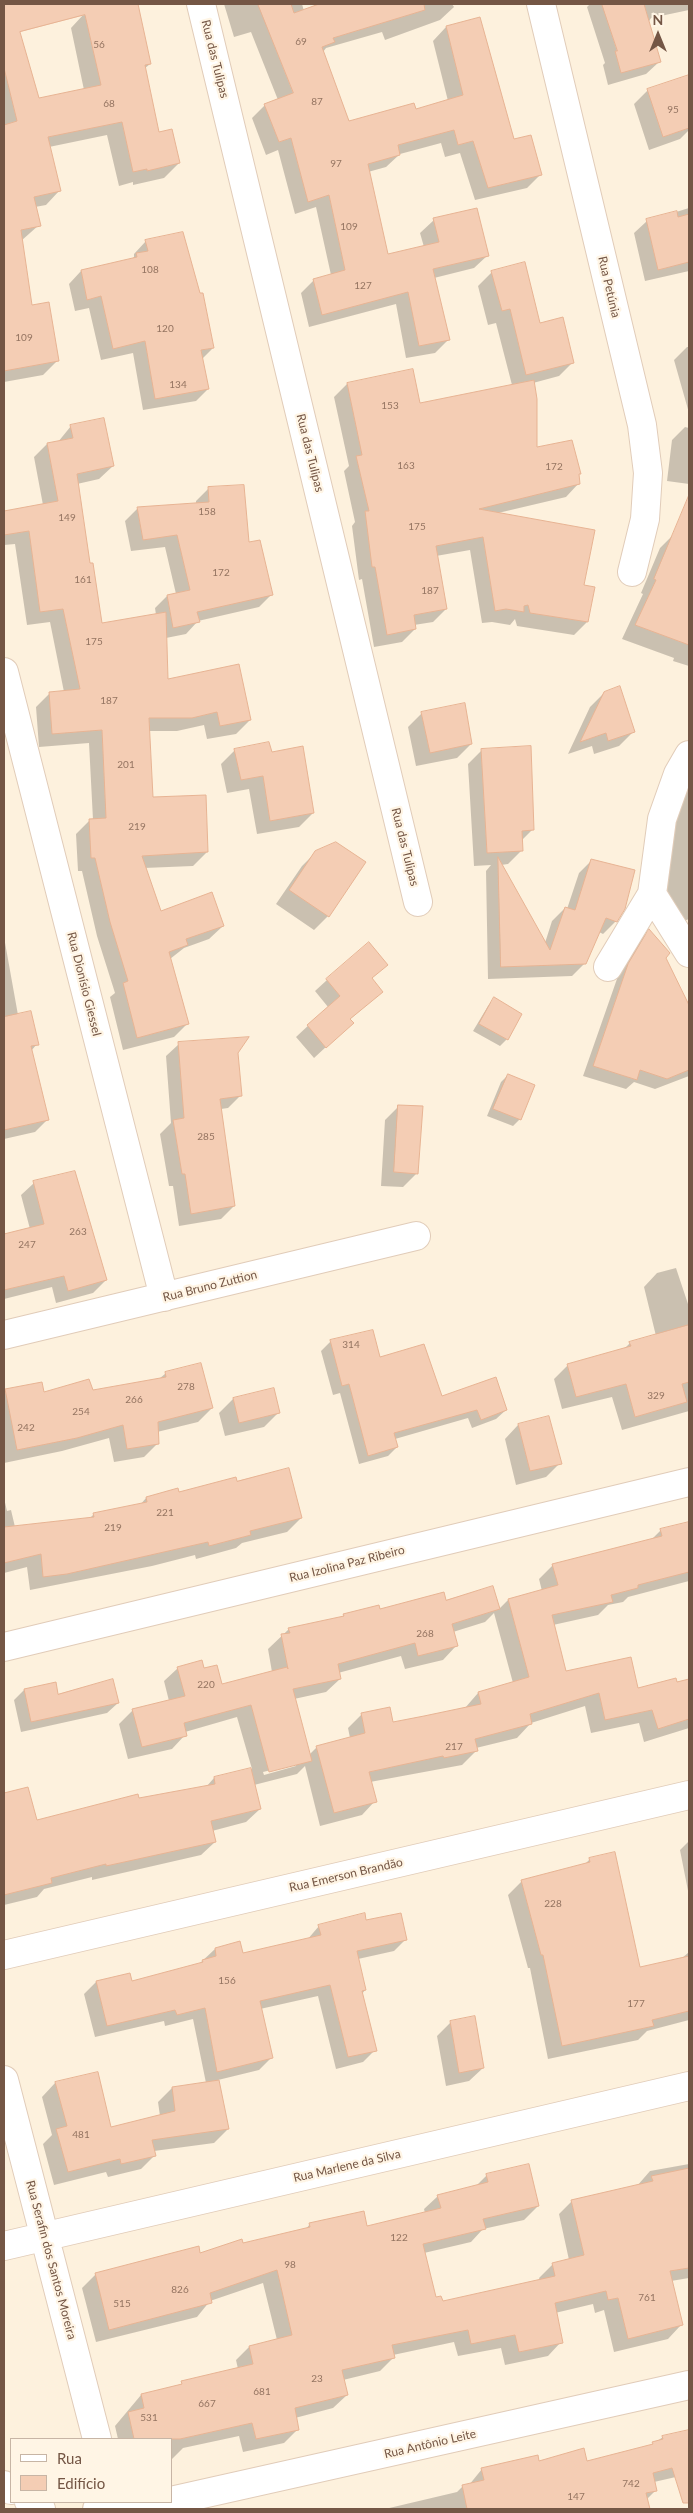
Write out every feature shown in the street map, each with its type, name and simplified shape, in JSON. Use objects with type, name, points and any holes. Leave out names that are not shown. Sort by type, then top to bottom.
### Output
[{"type":"street","name":"Rua das Tulipas","points":[[201,4],[418,902]]},
{"type":"street","name":"Rua Petúnia","points":[[541,4],[642,424],[648,473],[646,519],[632,572]]},
{"type":"street","name":"Rua Dionísio Giessel","points":[[4,672],[164,1297]]},
{"type":"street","points":[[608,967],[652,894],[662,819],[678,774],[689,756]]},
{"type":"street","points":[[652,894],[689,953]]},
{"type":"street","name":"Rua Bruno Zuttion","points":[[4,1336],[416,1236]]},
{"type":"street","name":"Rua Izolina Paz Ribeiro","points":[[4,1647],[689,1482]]},
{"type":"street","name":"Rua Emerson Brandão","points":[[4,1955],[689,1795]]},
{"type":"street","name":"Rua Serafin dos Santos Moreira","points":[[4,2080],[96,2438]]},
{"type":"street","name":"Rua Marlene da Silva","points":[[4,2246],[689,2086]]},
{"type":"street","name":"Rua Antônio Leite","points":[[172,2501],[689,2385]]},
{"type":"street","points":[[97,2509],[155,2503]]},
{"type":"building","points":[[4,4],[138,4],[151,64],[145,65],[159,132],[172,129],[180,163],[147,171],[147,169],[133,172],[122,122],[48,137],[61,191],[34,197],[41,226],[21,230],[32,305],[49,302],[59,361],[4,371],[4,125],[17,121],[4,68]],"holes":[[[85,15],[101,85],[39,98],[20,32]]]},
{"type":"building","points":[[258,4],[291,4],[294,13],[319,4],[424,4],[425,10],[333,38],[335,42],[322,47],[349,121],[414,103],[416,109],[463,95],[446,26],[480,17],[514,139],[531,135],[542,175],[488,188],[473,141],[458,145],[454,130],[398,145],[400,155],[368,164],[388,254],[439,242],[433,218],[477,208],[489,256],[433,269],[450,340],[419,346],[408,292],[322,315],[313,279],[345,270],[329,195],[308,202],[291,138],[279,142],[264,104],[293,93]]},
{"type":"building","points":[[602,4],[644,4],[661,62],[621,73],[615,51],[617,51]]},
{"type":"building","points":[[689,75],[689,128],[663,137],[647,89]]},
{"type":"building","points":[[677,211],[678,217],[689,214],[689,262],[658,270],[646,219]]},
{"type":"building","points":[[183,232],[200,293],[203,293],[214,348],[201,350],[209,389],[155,399],[145,341],[113,349],[101,296],[87,300],[81,270],[137,257],[136,253],[148,251],[145,240]]},
{"type":"building","points":[[525,262],[540,323],[563,317],[574,363],[526,375],[510,309],[502,311],[491,271]]},
{"type":"building","points":[[413,369],[420,403],[534,380],[537,399],[537,447],[572,440],[581,474],[579,474],[580,484],[479,509],[595,530],[584,585],[595,587],[588,622],[530,613],[528,605],[524,606],[524,612],[506,609],[495,611],[483,537],[436,546],[447,609],[414,615],[416,629],[387,635],[375,567],[372,567],[365,511],[369,511],[356,456],[362,455],[347,383]]},
{"type":"building","points":[[104,418],[114,466],[77,474],[90,563],[93,563],[102,623],[166,612],[168,679],[239,664],[251,720],[220,726],[217,712],[192,718],[149,718],[153,797],[206,795],[208,852],[142,856],[161,911],[212,892],[224,926],[186,939],[188,945],[169,952],[189,1024],[137,1038],[123,983],[128,981],[110,922],[95,858],[91,858],[89,819],[106,818],[102,730],[52,734],[49,692],[80,689],[63,609],[40,612],[29,531],[4,535],[4,511],[58,501],[47,443],[73,438],[70,425]]},
{"type":"building","points":[[244,485],[249,542],[260,540],[273,595],[197,612],[200,622],[173,628],[167,595],[190,590],[177,535],[143,540],[137,507],[209,502],[208,487]]},
{"type":"building","points":[[689,495],[689,645],[635,625],[656,580],[654,579]]},
{"type":"building","points":[[620,686],[635,732],[608,741],[606,733],[580,742],[604,692]]},
{"type":"building","points":[[465,703],[472,744],[430,753],[421,712]]},
{"type":"building","points":[[269,742],[272,752],[303,746],[314,813],[270,821],[263,776],[241,780],[234,749]]},
{"type":"building","points":[[531,746],[534,830],[522,831],[523,851],[487,853],[481,749]]},
{"type":"building","points":[[336,842],[366,862],[329,917],[289,890],[315,851]]},
{"type":"building","points":[[498,857],[550,950],[565,907],[575,910],[591,859],[635,870],[625,909],[617,922],[606,918],[586,964],[501,967]]},
{"type":"building","points":[[649,929],[670,953],[666,958],[689,1005],[689,1070],[667,1079],[640,1070],[637,1080],[593,1066],[628,964]]},
{"type":"building","points":[[369,942],[388,965],[372,978],[383,992],[350,1019],[354,1023],[326,1048],[307,1025],[340,996],[326,979]]},
{"type":"building","points":[[494,997],[522,1014],[508,1040],[479,1024]]},
{"type":"building","points":[[31,1011],[39,1045],[31,1046],[49,1120],[4,1130],[4,1017]]},
{"type":"building","points":[[249,1037],[238,1053],[242,1096],[220,1099],[235,1206],[191,1214],[185,1174],[182,1174],[173,1120],[184,1118],[178,1042]]},
{"type":"building","points":[[508,1074],[535,1085],[521,1120],[493,1109]]},
{"type":"building","points":[[398,1105],[423,1106],[418,1174],[394,1172]]},
{"type":"building","points":[[75,1171],[107,1280],[68,1291],[64,1276],[4,1290],[4,1234],[44,1224],[33,1181]]},
{"type":"building","points":[[689,1325],[689,1382],[682,1384],[687,1402],[635,1417],[626,1384],[576,1397],[567,1364],[631,1346],[629,1342]]},
{"type":"building","points":[[373,1330],[380,1357],[424,1344],[442,1396],[496,1377],[507,1410],[481,1420],[477,1410],[394,1433],[398,1447],[368,1456],[349,1384],[342,1386],[330,1340]]},
{"type":"building","points":[[201,1363],[213,1408],[158,1422],[159,1444],[127,1449],[123,1425],[77,1438],[17,1450],[5,1389],[42,1382],[44,1392],[89,1379],[93,1390],[166,1377],[165,1372]]},
{"type":"building","points":[[274,1388],[280,1413],[239,1423],[233,1398]]},
{"type":"building","points":[[549,1416],[562,1464],[530,1471],[518,1424]]},
{"type":"building","points":[[289,1468],[302,1518],[250,1531],[251,1535],[209,1546],[208,1542],[67,1574],[43,1577],[41,1554],[4,1563],[4,1527],[94,1517],[93,1513],[147,1502],[146,1497],[178,1488],[179,1492],[236,1477],[237,1481]]},
{"type":"building","points":[[689,1522],[689,1572],[638,1585],[638,1588],[611,1595],[613,1602],[552,1615],[566,1671],[631,1657],[638,1688],[676,1678],[677,1682],[689,1679],[689,1719],[658,1729],[652,1710],[605,1720],[599,1693],[530,1714],[532,1724],[475,1739],[478,1751],[444,1758],[443,1756],[369,1772],[377,1802],[334,1813],[316,1746],[365,1733],[361,1713],[390,1707],[393,1722],[481,1704],[478,1692],[529,1677],[508,1599],[558,1585],[552,1564],[662,1536],[660,1529]]},
{"type":"building","points":[[493,1586],[500,1609],[452,1624],[458,1646],[418,1656],[415,1643],[338,1664],[341,1679],[293,1689],[312,1761],[269,1772],[251,1705],[184,1723],[187,1736],[142,1747],[132,1709],[185,1696],[177,1667],[202,1660],[204,1668],[217,1665],[222,1684],[287,1667],[288,1669],[281,1634],[290,1633],[288,1628],[344,1616],[343,1614],[379,1605],[380,1609],[444,1592],[446,1600]]},
{"type":"building","points":[[113,1679],[119,1703],[31,1722],[24,1689],[56,1682],[58,1694]]},
{"type":"building","points":[[251,1768],[261,1809],[211,1821],[216,1842],[106,1866],[106,1864],[51,1878],[52,1883],[4,1895],[4,1793],[28,1787],[37,1820],[138,1794],[139,1798],[215,1784],[214,1777]]},
{"type":"building","points":[[615,1852],[640,1967],[689,1956],[689,2011],[652,2020],[654,2026],[562,2046],[543,1955],[541,1955],[521,1880],[590,1862],[589,1858]]},
{"type":"building","points":[[365,1913],[366,1920],[401,1913],[407,1940],[357,1951],[366,1990],[362,1991],[377,2051],[348,2057],[330,1985],[260,2001],[273,2058],[217,2072],[205,2008],[177,2015],[175,2010],[107,2026],[96,1981],[130,1973],[132,1981],[203,1962],[202,1960],[216,1956],[215,1948],[240,1941],[243,1953],[321,1935],[318,1925]]},
{"type":"building","points":[[475,2016],[484,2068],[459,2073],[450,2021]]},
{"type":"building","points":[[98,2072],[111,2127],[175,2111],[172,2087],[219,2080],[229,2129],[152,2140],[156,2156],[121,2164],[120,2159],[68,2172],[56,2129],[67,2126],[55,2082]]},
{"type":"building","points":[[529,2164],[539,2206],[483,2219],[486,2229],[423,2244],[436,2297],[441,2296],[443,2301],[555,2276],[552,2263],[584,2255],[571,2200],[653,2181],[651,2176],[689,2168],[689,2268],[670,2271],[683,2325],[628,2339],[618,2298],[608,2300],[606,2291],[555,2303],[563,2343],[519,2352],[515,2335],[471,2344],[468,2330],[392,2345],[395,2358],[342,2370],[348,2395],[295,2408],[299,2430],[256,2439],[252,2423],[180,2439],[134,2438],[128,2412],[144,2408],[141,2394],[182,2384],[181,2381],[253,2364],[249,2346],[292,2335],[277,2270],[210,2293],[212,2303],[109,2330],[95,2273],[199,2246],[200,2253],[242,2239],[243,2243],[310,2227],[309,2223],[364,2211],[367,2226],[441,2208],[437,2195],[488,2182],[486,2174]]},
{"type":"building","points":[[689,2430],[689,2503],[683,2503],[672,2468],[653,2473],[657,2491],[646,2493],[650,2509],[467,2509],[462,2485],[484,2480],[481,2468],[538,2455],[539,2461],[584,2448],[587,2461],[653,2444],[652,2442],[663,2439],[662,2436]]}]
